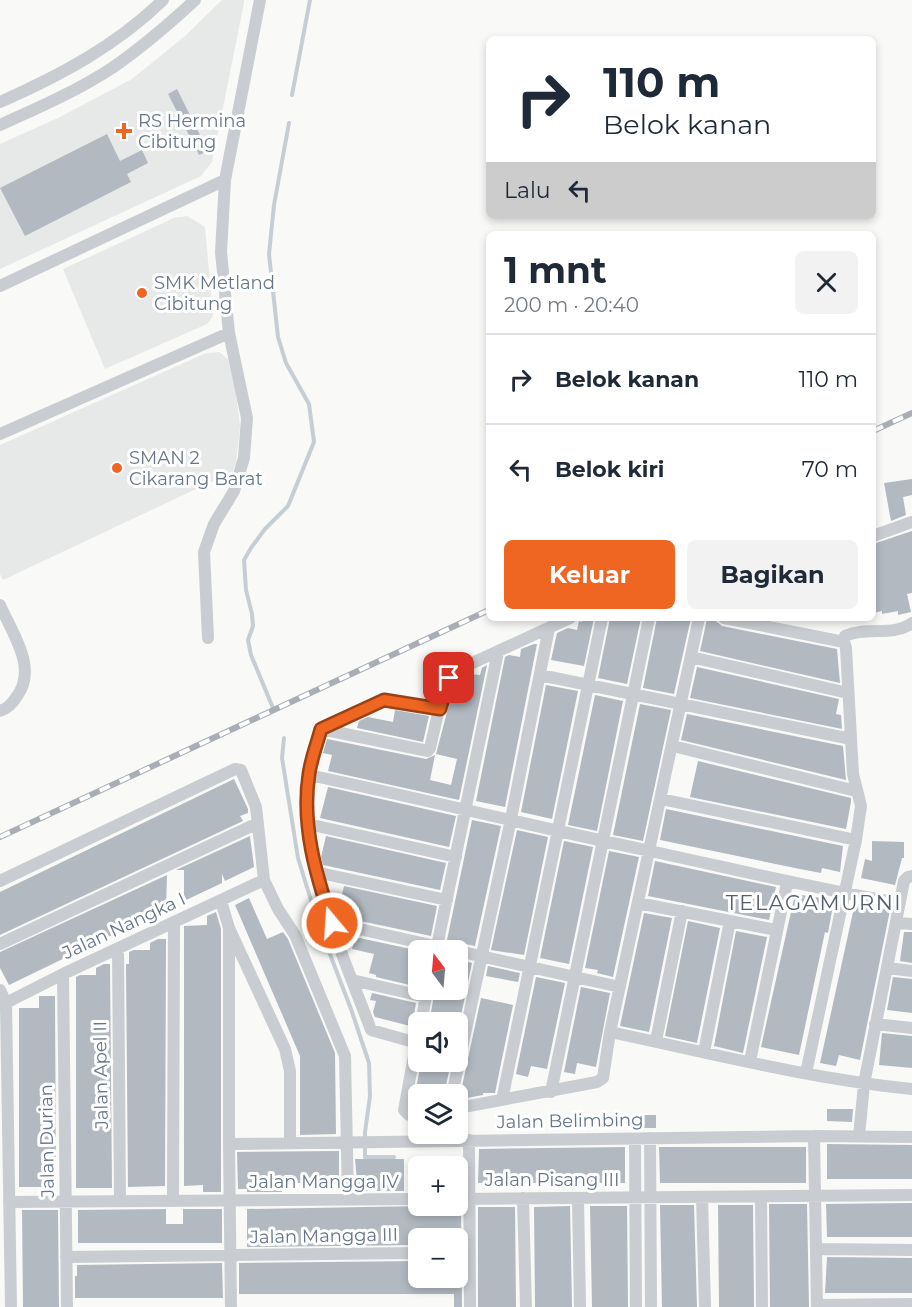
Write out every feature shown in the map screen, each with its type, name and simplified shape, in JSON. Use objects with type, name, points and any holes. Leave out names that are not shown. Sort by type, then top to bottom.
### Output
[{"type":"street","points":[[0,125],[54,101],[111,68],[169,24],[195,0]]},
{"type":"street","points":[[208,638],[204,552],[214,524],[234,491],[244,458],[247,418],[229,333],[221,252],[225,180],[260,0]]},
{"type":"street","points":[[0,102],[46,82],[100,50],[143,20],[159,4],[169,24]]},
{"type":"street","points":[[0,286],[225,180]]},
{"type":"street","points":[[0,434],[229,333]]},
{"type":"street","points":[[876,535],[912,522]]},
{"type":"street","points":[[0,605],[24,658],[27,675],[22,690],[9,707],[0,711]]},
{"type":"street","points":[[321,729],[428,751],[452,674],[564,621]]},
{"type":"street","points":[[502,1100],[601,621]]},
{"type":"street","points":[[551,1092],[648,621]]},
{"type":"street","points":[[468,1106],[551,1092],[600,1081],[603,1078],[610,1032],[698,621]]},
{"type":"street","points":[[752,621],[780,624],[844,642]]},
{"type":"street","points":[[806,1073],[856,840],[861,806],[856,791],[851,740],[845,636],[859,631],[899,629],[912,623]]},
{"type":"street","points":[[454,1084],[549,628]]},
{"type":"street","points":[[438,940],[498,652]]},
{"type":"street","points":[[691,657],[848,693]]},
{"type":"street","points":[[540,675],[851,740]]},
{"type":"street","points":[[321,729],[384,700],[440,709]]},
{"type":"street","points":[[321,729],[309,774],[308,824],[315,872],[372,1032],[408,1037]]},
{"type":"street","points":[[673,746],[856,791]]},
{"type":"street","points":[[0,881],[237,768],[241,770],[256,807],[264,880],[278,909],[295,935],[344,1053],[348,1199]]},
{"type":"street","points":[[309,774],[787,883],[900,903]]},
{"type":"street","points":[[661,799],[856,840]]},
{"type":"street","points":[[0,944],[258,823]]},
{"type":"street","points":[[308,824],[456,857]]},
{"type":"street","points":[[315,872],[447,900]]},
{"type":"street","points":[[859,1136],[864,1084],[904,881],[912,876]]},
{"type":"street","name":"Jalan Nangka I","points":[[3,1005],[63,974],[264,880]]},
{"type":"street","points":[[750,1061],[787,883]]},
{"type":"street","points":[[220,901],[229,928],[285,1049],[290,1071],[290,1143]]},
{"type":"street","points":[[639,903],[776,930]]},
{"type":"street","points":[[656,1041],[682,911]]},
{"type":"street","points":[[704,1052],[730,921]]},
{"type":"street","points":[[173,1201],[174,922]]},
{"type":"street","points":[[897,922],[912,924]]},
{"type":"street","points":[[332,923],[408,941]]},
{"type":"street","points":[[229,928],[231,1307]]},
{"type":"street","name":"Jalan Apel II","points":[[118,949],[120,1201]]},
{"type":"street","points":[[468,953],[620,987]]},
{"type":"street","points":[[888,968],[912,971]]},
{"type":"street","name":"Jalan Durian","points":[[63,974],[67,1307]]},
{"type":"street","points":[[352,980],[408,990]]},
{"type":"street","points":[[0,990],[3,1005],[11,1307]]},
{"type":"street","points":[[875,1024],[912,1028]]},
{"type":"street","points":[[610,1032],[864,1084],[912,1089]]},
{"type":"street","points":[[408,1090],[404,1110],[408,1114]]},
{"type":"street","points":[[814,1136],[817,1306],[912,1304]]},
{"type":"street","name":"Jalan Belimbing","points":[[229,1144],[814,1136],[912,1137]]},
{"type":"street","points":[[635,1138],[636,1307]]},
{"type":"street","points":[[650,1138],[651,1307]]},
{"type":"street","points":[[467,1156],[469,1140]]},
{"type":"street","name":"Jalan Pisang III","points":[[468,1198],[912,1195]]},
{"type":"street","points":[[702,1197],[705,1307]]},
{"type":"street","points":[[761,1197],[762,1307]]},
{"type":"street","points":[[523,1198],[526,1307]]},
{"type":"street","points":[[578,1198],[580,1307]]},
{"type":"street","name":"Jalan Mangga IV","points":[[9,1202],[408,1199]]},
{"type":"street","points":[[816,1249],[912,1250]]},
{"type":"street","name":"Jalan Mangga III","points":[[66,1257],[408,1253]]},
{"type":"street","points":[[468,1288],[470,1307]]},
{"type":"shaded area","name":"RS Hermina Cibitung","points":[[222,0],[244,0],[244,3],[212,162],[201,176],[0,269],[0,144],[60,117],[132,79],[185,36]]},
{"type":"shaded area","name":"SMK Metland Cibitung","points":[[187,216],[205,227],[213,316],[207,324],[105,369],[63,269],[174,218]]},
{"type":"shaded area","name":"SMAN 2 Cikarang Barat","points":[[219,352],[228,359],[235,386],[240,426],[236,464],[232,472],[3,580],[0,574],[0,445],[206,353]]},
{"type":"building","points":[[177,89],[208,151],[199,155],[168,94]]},
{"type":"building","points":[[107,134],[120,161],[142,150],[148,163],[127,174],[131,182],[25,236],[0,188]]},
{"type":"building","points":[[912,479],[912,495],[903,497],[906,515],[891,521],[884,483]]},
{"type":"building","points":[[912,531],[912,593],[907,594],[911,612],[898,615],[898,611],[882,614],[882,611],[876,612],[876,543]]},
{"type":"building","points":[[579,621],[593,621],[584,666],[551,660],[557,633],[568,628],[577,630]]},
{"type":"building","points":[[609,621],[640,621],[627,684],[598,678]]},
{"type":"building","points":[[656,621],[690,621],[674,694],[643,688]]},
{"type":"building","points":[[707,621],[716,621],[722,626],[837,649],[840,683],[700,651]]},
{"type":"building","points":[[537,644],[505,807],[476,801],[505,657],[509,655],[520,657],[521,649]]},
{"type":"building","points":[[487,665],[459,800],[328,771],[332,755],[323,753],[327,739],[426,759],[435,755],[430,780],[451,785],[457,759],[436,754],[456,682],[469,674],[480,675],[482,668]]},
{"type":"building","points":[[697,667],[839,699],[836,714],[841,715],[842,729],[690,698]]},
{"type":"building","points":[[546,685],[578,691],[552,819],[521,812]]},
{"type":"building","points":[[595,695],[623,701],[597,831],[568,825]]},
{"type":"building","points":[[640,704],[671,710],[643,841],[613,835]]},
{"type":"building","points":[[395,710],[429,716],[423,742],[357,728],[359,721],[368,717],[393,722]]},
{"type":"building","points":[[687,714],[843,746],[846,780],[681,740]]},
{"type":"building","points":[[698,761],[851,798],[846,829],[690,797]]},
{"type":"building","points":[[234,779],[248,809],[248,813],[240,816],[243,821],[0,935],[0,892]]},
{"type":"building","points":[[328,787],[456,816],[449,847],[320,818]]},
{"type":"building","points":[[666,809],[843,846],[840,872],[822,868],[821,873],[660,840]]},
{"type":"building","points":[[472,820],[501,826],[475,946],[468,944],[468,940],[447,940]]},
{"type":"building","points":[[517,830],[548,837],[524,955],[491,950]]},
{"type":"building","points":[[250,836],[254,867],[225,881],[222,874],[222,883],[184,901],[184,870],[176,870]]},
{"type":"building","points":[[326,836],[446,863],[440,890],[323,865],[321,857]]},
{"type":"building","points":[[564,841],[593,847],[569,964],[540,958]]},
{"type":"building","points":[[872,841],[904,842],[904,858],[902,858],[895,885],[861,878],[865,859],[872,861]]},
{"type":"building","points":[[609,851],[639,857],[613,977],[597,973],[598,970],[585,968]]},
{"type":"building","points":[[655,861],[776,887],[769,920],[648,896]]},
{"type":"building","points":[[167,875],[166,909],[9,985],[0,968],[0,952]]},
{"type":"building","points":[[344,886],[437,906],[431,936],[337,916]]},
{"type":"building","points":[[795,894],[834,900],[799,1055],[761,1047]]},
{"type":"building","points":[[249,898],[267,939],[283,932],[288,939],[335,1053],[336,1134],[300,1135],[300,1056],[235,905]]},
{"type":"building","points":[[855,903],[890,910],[860,1060],[839,1055],[836,1066],[820,1063]]},
{"type":"building","points":[[216,912],[221,929],[221,1192],[203,1192],[203,1185],[184,1186],[184,926],[207,925],[207,916]]},
{"type":"building","points":[[644,913],[672,918],[649,1032],[620,1026]]},
{"type":"building","points":[[688,921],[720,928],[697,1043],[665,1036]]},
{"type":"building","points":[[736,931],[767,937],[743,1053],[714,1046]]},
{"type":"building","points":[[904,932],[912,932],[912,963],[900,961]]},
{"type":"building","points":[[355,937],[408,948],[408,985],[376,977],[369,973],[374,954],[352,949]]},
{"type":"building","points":[[158,939],[166,939],[165,1186],[128,1187],[126,964],[129,964],[129,952],[150,950],[150,943]]},
{"type":"building","points":[[468,962],[472,963],[468,982]]},
{"type":"building","points":[[110,964],[112,1188],[76,1188],[76,977],[96,975],[96,968]]},
{"type":"building","points":[[488,966],[520,973],[518,982],[486,976]]},
{"type":"building","points":[[536,977],[565,983],[547,1069],[531,1066],[528,1077],[516,1074]]},
{"type":"building","points":[[893,977],[912,979],[912,1013],[887,1010]]},
{"type":"building","points":[[581,987],[610,993],[596,1067],[577,1063],[575,1074],[564,1072]]},
{"type":"building","points":[[372,993],[416,1003],[414,1012],[408,1012],[408,1025],[375,1017],[373,1012],[376,1001],[370,1000]]},
{"type":"building","points":[[39,996],[55,996],[56,1187],[19,1187],[19,1008],[39,1008]]},
{"type":"building","points":[[481,998],[513,1005],[495,1093],[483,1093],[483,1095],[468,1098],[468,1084],[463,1084],[465,1072],[468,1072],[468,1059]]},
{"type":"building","points":[[433,1000],[464,1000],[462,1012],[431,1012]]},
{"type":"building","points":[[882,1033],[912,1036],[912,1068],[879,1065]]},
{"type":"building","points":[[419,1072],[449,1072],[446,1084],[417,1084]]},
{"type":"building","points":[[827,1109],[853,1109],[852,1122],[827,1121]]},
{"type":"building","points":[[633,1115],[656,1115],[656,1128],[632,1128]]},
{"type":"building","points":[[827,1144],[912,1145],[912,1179],[827,1179]]},
{"type":"building","points":[[625,1147],[625,1183],[478,1183],[479,1149]]},
{"type":"building","points":[[659,1147],[806,1147],[806,1183],[660,1183]]},
{"type":"building","points":[[339,1151],[339,1183],[282,1183],[282,1192],[247,1192],[247,1189],[238,1189],[237,1152]]},
{"type":"building","points":[[355,1159],[404,1159],[404,1191],[358,1191]]},
{"type":"building","points":[[912,1203],[912,1237],[827,1237],[826,1204]]},
{"type":"building","points":[[769,1204],[807,1204],[809,1307],[770,1307]]},
{"type":"building","points":[[660,1205],[694,1205],[697,1307],[662,1307]]},
{"type":"building","points":[[718,1205],[753,1205],[754,1307],[719,1307]]},
{"type":"building","points":[[408,1206],[408,1216],[461,1216],[461,1228],[408,1228],[408,1245],[247,1247],[247,1209]]},
{"type":"building","points":[[570,1206],[572,1307],[535,1307],[534,1207]]},
{"type":"building","points":[[590,1206],[627,1206],[628,1307],[592,1307]]},
{"type":"building","points":[[478,1207],[515,1207],[516,1307],[478,1307]]},
{"type":"building","points":[[166,1209],[166,1224],[183,1224],[183,1209],[222,1209],[222,1243],[78,1243],[78,1210]]},
{"type":"building","points":[[22,1210],[58,1210],[59,1307],[23,1307]]},
{"type":"building","points":[[827,1257],[912,1258],[912,1293],[825,1293]]},
{"type":"building","points":[[408,1261],[408,1288],[462,1288],[462,1307],[454,1307],[454,1294],[239,1294],[239,1263]]},
{"type":"building","points":[[222,1263],[223,1298],[75,1298],[77,1265]]},
{"type":"waterway","points":[[292,95],[310,0]]},
{"type":"waterway","points":[[273,708],[251,655],[248,640],[253,626],[246,590],[244,560],[265,529],[288,506],[314,442],[309,404],[286,363],[278,337],[269,254],[274,205],[289,123]]},
{"type":"waterway","points":[[284,738],[282,758],[298,858],[318,923],[369,1063],[370,1096],[365,1132],[365,1157],[394,1157]]},
{"type":"railway","points":[[876,430],[912,413]]},
{"type":"railway","points":[[0,837],[486,611]]},
{"type":"place","name":"RS Hermina Cibitung","points":[[124,131]]},
{"type":"place","name":"SMK Metland Cibitung","points":[[142,293]]},
{"type":"place","name":"SMAN 2 Cikarang Barat","points":[[117,468]]},
{"type":"district","name":"TELAGAMURNI","points":[[814,903]]},
{"type":"route","points":[[332,923],[315,872],[308,824],[309,774],[321,729],[384,700],[440,709],[449,678]]}]
